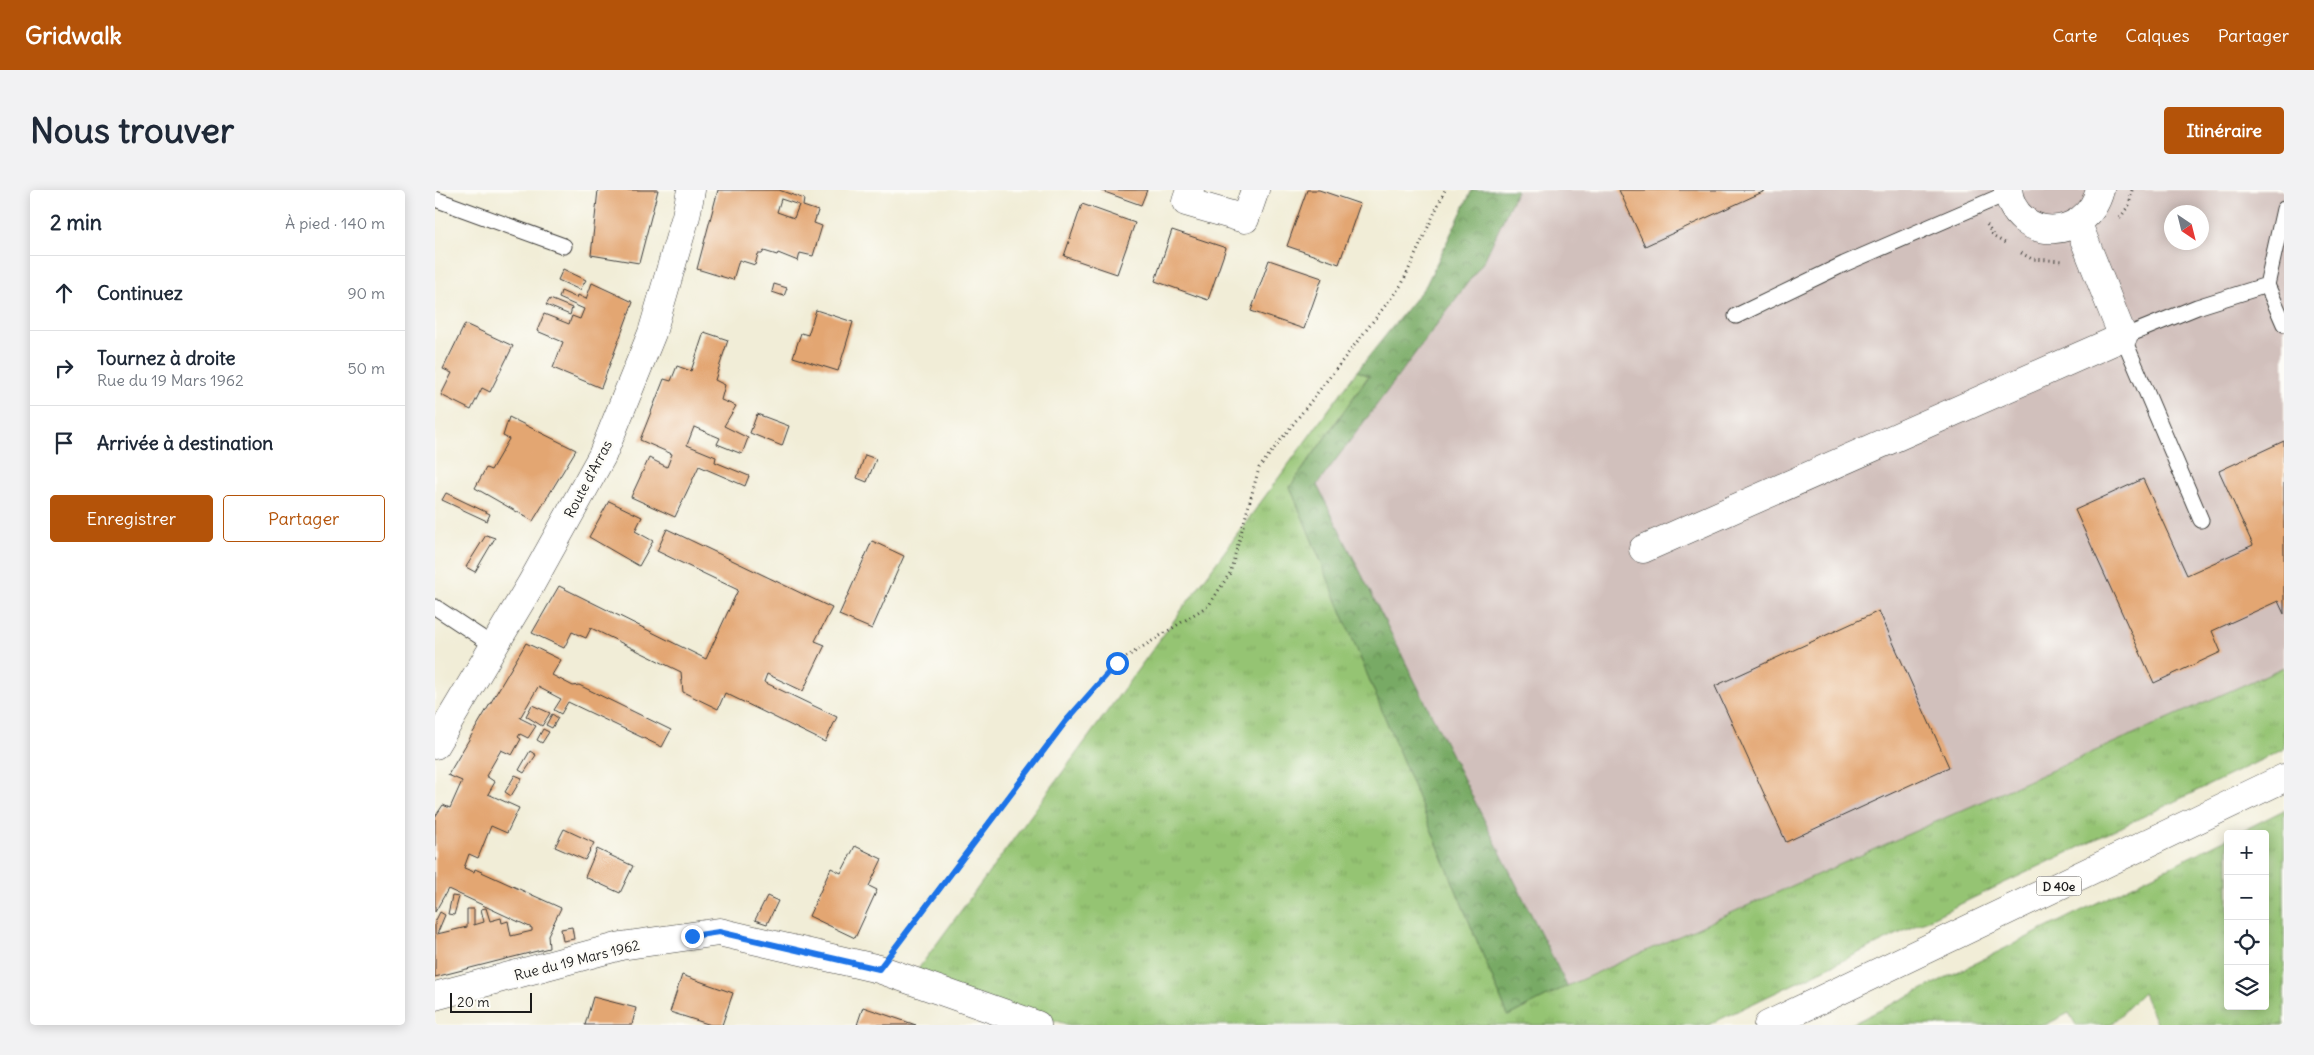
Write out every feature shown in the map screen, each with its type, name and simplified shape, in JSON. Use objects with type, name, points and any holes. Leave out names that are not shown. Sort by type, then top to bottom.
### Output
[{"type":"street","name":"Route d'Arras","points":[[435,745],[494,646],[602,456],[652,332],[686,216],[691,190]]},
{"type":"street","points":[[1190,190],[1186,202],[1245,219],[1255,190]]},
{"type":"street","points":[[2008,191],[2014,209],[2027,222],[2043,229],[2061,230],[2078,224],[2089,214],[2097,202],[2100,190]]},
{"type":"street","points":[[1643,549],[2123,337],[2078,224]]},
{"type":"street","name":"D 40e","points":[[1768,1025],[2284,778]]},
{"type":"street","name":"Rue du 19 Mars 1962","points":[[435,996],[621,946],[719,932],[879,969],[1037,1025]]},
{"type":"lane","points":[[1736,316],[1844,264],[2008,191]]},
{"type":"lane","points":[[435,199],[564,246]]},
{"type":"lane","points":[[2284,209],[2267,285],[2284,324]]},
{"type":"lane","points":[[2201,520],[2123,337],[2197,307],[2267,285]]},
{"type":"lane","points":[[435,608],[494,646]]},
{"type":"path","points":[[879,969],[1066,721],[1117,663],[1209,605],[1230,573],[1259,468],[1401,284],[1445,190]]},
{"type":"shaded area","points":[[1507,190],[2284,190],[2284,698],[1552,1015],[1303,482]]},
{"type":"green space","points":[[1472,190],[1517,190],[1484,261],[1317,485],[1567,986],[1508,1016],[1290,487],[1369,376],[1357,371],[1426,285]]},
{"type":"green space","points":[[1357,371],[1369,375],[1290,487],[1508,1016],[1567,986],[2284,667],[2284,749],[1708,1025],[1069,1025],[913,976]]},
{"type":"green space","points":[[2284,810],[2284,1025],[2157,1025],[2143,993],[2110,1025],[2076,1025],[2069,1013],[2045,1025],[1850,1025],[2224,840],[2224,1010],[2269,1010],[2269,830],[2244,830]]},
{"type":"building","points":[[598,190],[658,190],[639,263],[591,255]]},
{"type":"building","points":[[718,190],[779,190],[804,199],[803,206],[818,211],[814,223],[822,226],[813,256],[800,253],[798,261],[778,253],[777,255],[764,251],[762,254],[758,254],[755,265],[739,260],[733,280],[697,269]],"holes":[[[781,199],[799,205],[794,218],[777,212]]]},
{"type":"building","points":[[1099,190],[1147,190],[1141,205]]},
{"type":"building","points":[[1307,190],[1319,190],[1360,204],[1339,264],[1287,246]]},
{"type":"building","points":[[1619,190],[1767,190],[1645,246]]},
{"type":"building","points":[[1082,204],[1135,223],[1117,274],[1064,256]]},
{"type":"building","points":[[1172,230],[1226,248],[1208,300],[1155,281]]},
{"type":"building","points":[[1269,260],[1322,278],[1304,329],[1251,311]]},
{"type":"building","points":[[563,269],[586,280],[580,290],[558,280]]},
{"type":"building","points":[[592,283],[633,302],[601,388],[553,368],[563,342],[537,331],[544,314],[569,324],[572,316],[580,319],[584,309],[559,298],[561,291],[577,298],[578,295],[586,299]]},
{"type":"building","points":[[774,284],[787,288],[784,296],[772,292]]},
{"type":"building","points":[[550,299],[572,308],[570,315],[546,305]]},
{"type":"building","points":[[816,310],[853,322],[838,371],[793,357],[801,333],[808,335]]},
{"type":"building","points":[[465,324],[513,346],[490,392],[482,388],[471,410],[441,395],[452,373],[443,369]]},
{"type":"building","points":[[704,332],[728,340],[715,380],[725,385],[721,400],[736,406],[724,426],[748,438],[742,454],[717,444],[720,438],[694,427],[687,445],[716,457],[715,462],[749,476],[745,486],[699,466],[675,517],[631,497],[649,458],[667,467],[672,454],[640,440],[664,379],[671,381],[677,366],[691,371]]},
{"type":"building","points":[[757,414],[789,426],[782,446],[750,433]]},
{"type":"building","points":[[509,417],[576,450],[533,521],[475,488],[486,468],[491,470],[509,439],[503,436]]},
{"type":"building","points":[[2284,441],[2284,614],[2278,601],[2212,631],[2221,652],[2154,683],[2075,510],[2143,479],[2187,575],[2253,545],[2219,471]]},
{"type":"building","points":[[865,455],[876,459],[867,482],[857,478]]},
{"type":"building","points":[[446,493],[490,514],[487,521],[442,500]]},
{"type":"building","points":[[609,501],[642,517],[635,531],[653,541],[639,566],[589,537]]},
{"type":"building","points":[[667,529],[832,608],[815,641],[825,645],[803,691],[767,674],[764,682],[837,717],[825,742],[725,693],[718,709],[683,692],[681,672],[591,628],[586,638],[572,632],[564,648],[532,633],[559,586],[706,659],[738,590],[657,551]]},
{"type":"building","points":[[486,535],[495,538],[475,572],[466,567]]},
{"type":"building","points":[[872,541],[904,556],[872,629],[839,615]]},
{"type":"building","points":[[1879,611],[1949,767],[1786,842],[1715,686]]},
{"type":"building","points":[[526,643],[561,660],[552,675],[573,686],[579,685],[671,730],[662,747],[568,702],[561,714],[554,710],[561,699],[538,687],[520,718],[536,726],[528,738],[520,734],[518,737],[521,739],[512,755],[501,750],[486,776],[495,782],[488,794],[519,808],[507,833],[491,826],[478,858],[469,854],[464,868],[474,872],[475,869],[561,908],[548,935],[549,948],[435,977],[435,922],[440,912],[445,915],[437,934],[467,927],[467,909],[474,909],[474,925],[484,922],[481,909],[486,908],[490,921],[501,918],[502,923],[508,921],[511,936],[532,931],[532,928],[448,889],[435,912],[435,817],[443,805],[450,808],[462,781],[448,775]]},
{"type":"building","points":[[532,705],[550,713],[542,726],[526,716]]},
{"type":"building","points":[[552,714],[558,718],[552,728],[546,725]]},
{"type":"building","points":[[543,729],[549,732],[542,743],[537,740]]},
{"type":"building","points":[[530,751],[536,755],[524,773],[519,770]]},
{"type":"building","points":[[515,775],[522,778],[511,796],[505,792]]},
{"type":"building","points":[[564,829],[594,843],[585,860],[555,847]]},
{"type":"building","points":[[855,846],[882,859],[869,886],[877,890],[855,938],[809,916],[831,868],[841,873]]},
{"type":"building","points":[[597,849],[633,866],[620,893],[585,877]]},
{"type":"building","points":[[452,896],[459,897],[454,915],[448,914]]},
{"type":"building","points":[[767,896],[778,901],[767,924],[755,920]]},
{"type":"building","points":[[572,927],[574,939],[563,941],[561,929]]},
{"type":"building","points":[[682,975],[733,993],[722,1025],[711,1025],[670,1012]]},
{"type":"building","points":[[593,997],[636,1008],[632,1025],[585,1025]]},
{"type":"building","points":[[863,1007],[916,1025],[857,1025]]},
{"type":"route","points":[[692,936],[719,932],[879,969],[1066,721],[1117,663]]}]
